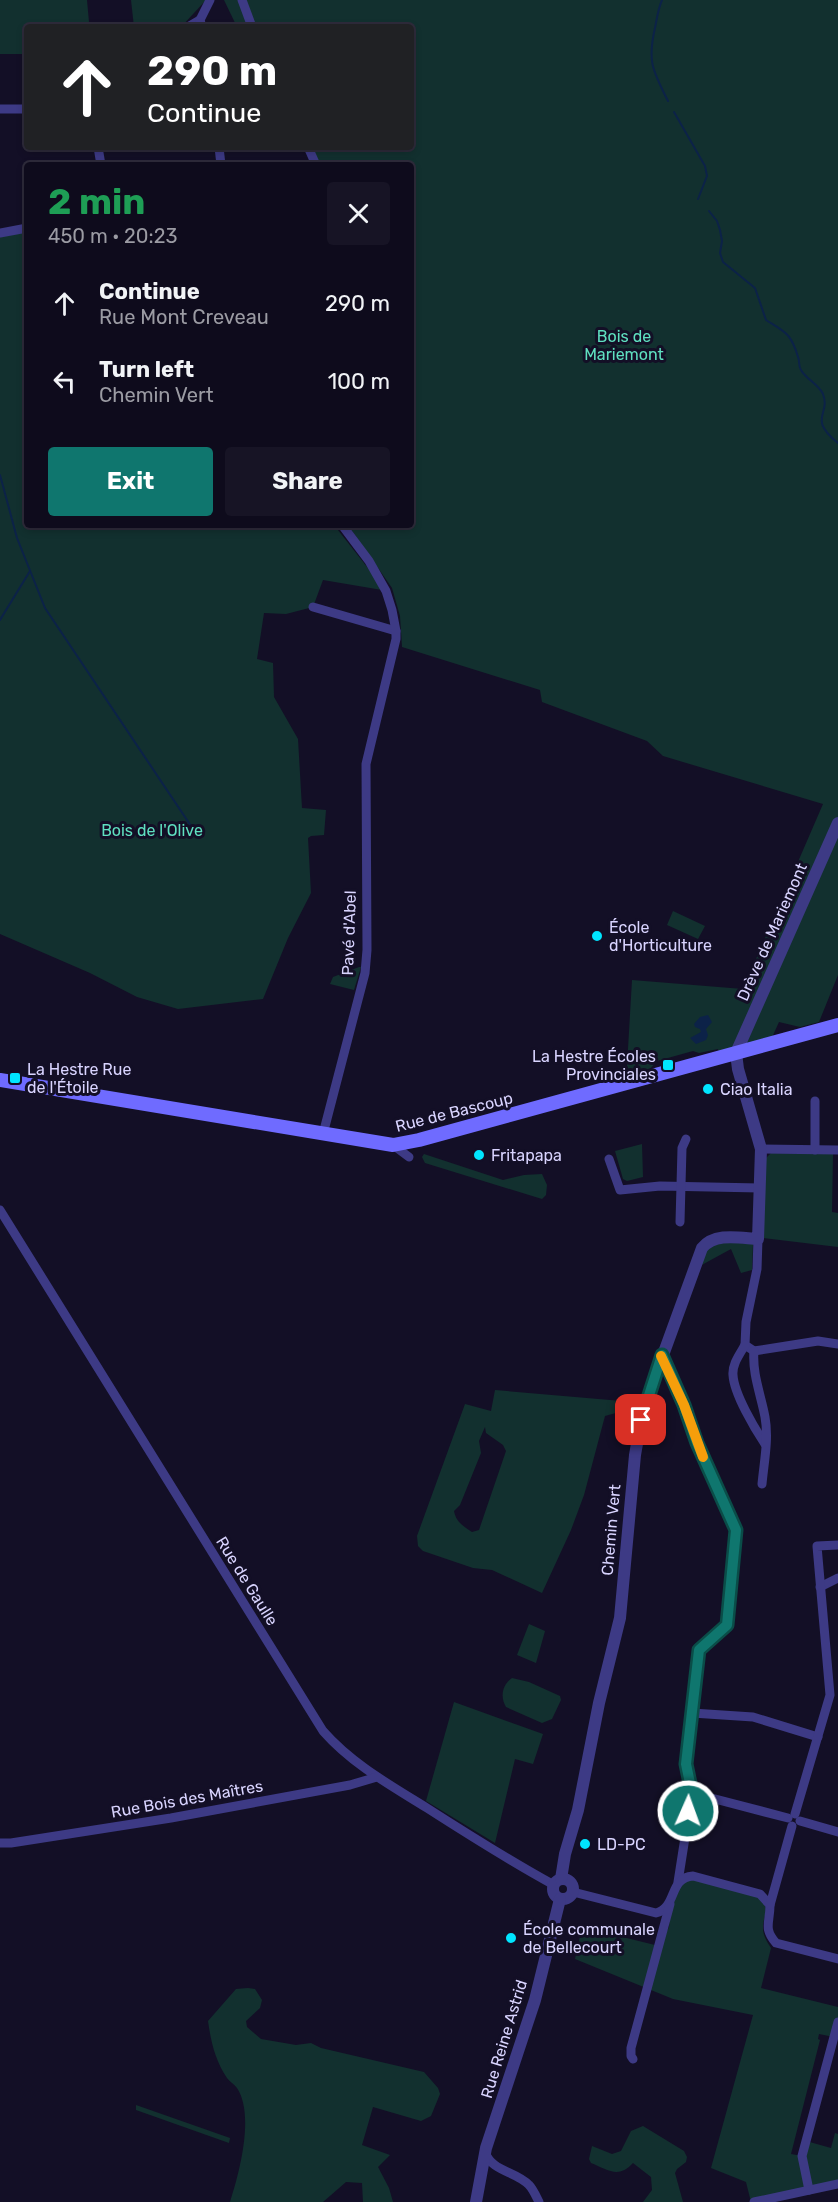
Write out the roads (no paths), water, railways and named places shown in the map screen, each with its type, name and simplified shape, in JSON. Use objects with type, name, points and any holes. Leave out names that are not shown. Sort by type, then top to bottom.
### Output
[{"type":"main road","name":"Rue de Bascoup","points":[[0,1080],[393,1145],[419,1140],[838,1025]]},
{"type":"street","points":[[201,23],[210,0]]},
{"type":"street","points":[[242,0],[251,24]]},
{"type":"street","points":[[0,109],[24,109]]},
{"type":"street","points":[[0,233],[24,229]]},
{"type":"street","points":[[313,607],[396,631],[386,591],[369,561],[344,528]]},
{"type":"street","name":"Pavé d'Abel","points":[[323,1134],[366,967],[366,764],[396,631]]},
{"type":"street","name":"Drève de Mariemont","points":[[736,1053],[838,823]]},
{"type":"street","points":[[736,1053],[738,1069],[760,1149],[760,1188],[757,1269],[746,1322],[746,1345],[735,1363],[733,1375],[736,1388],[754,1428],[765,1444]]},
{"type":"street","points":[[815,1101],[815,1150]]},
{"type":"street","points":[[680,1222],[682,1148],[686,1139]]},
{"type":"street","points":[[393,1145],[409,1157]]},
{"type":"street","points":[[760,1149],[838,1150]]},
{"type":"street","points":[[609,1159],[620,1190],[660,1186],[760,1188]]},
{"type":"street","name":"Rue de Gaulle","points":[[0,1210],[309,1709],[337,1746],[377,1777],[502,1856],[557,1882]]},
{"type":"street","name":"Chemin Vert","points":[[557,1882],[578,1810],[599,1703],[620,1618],[636,1443],[645,1402],[700,1252],[705,1245],[719,1237],[758,1239]]},
{"type":"street","points":[[746,1345],[754,1351],[818,1341],[838,1344]]},
{"type":"street","points":[[754,1351],[753,1365],[765,1418],[762,1484]]},
{"type":"street","points":[[633,2059],[631,2048],[678,1882],[692,1793],[686,1764],[699,1650],[727,1625],[736,1530],[662,1355]]},
{"type":"street","points":[[838,1545],[817,1546],[830,1695],[770,1905],[767,1926],[776,1943],[838,1959]]},
{"type":"street","points":[[820,1587],[838,1578]]},
{"type":"street","points":[[692,1713],[753,1717],[818,1737]]},
{"type":"street","name":"Rue Bois des Maîtres","points":[[0,1843],[171,1818],[350,1785],[377,1777]]},
{"type":"street","points":[[692,1793],[838,1832]]},
{"type":"street","points":[[678,1882],[683,1877],[693,1876],[760,1894],[770,1905]]},
{"type":"street","points":[[570,1881],[573,1892],[566,1899],[560,1899],[554,1894],[557,1882],[570,1881]]},
{"type":"street","points":[[573,1892],[651,1913],[663,1911],[671,1902]]},
{"type":"street","name":"Rue Reine Astrid","points":[[476,2202],[485,2152],[532,2010],[560,1899]]},
{"type":"street","points":[[809,2190],[802,2156],[838,2022]]},
{"type":"street","points":[[485,2152],[491,2162],[529,2184],[539,2202]]},
{"type":"street","points":[[754,2202],[838,2184]]},
{"type":"water","points":[[708,1015],[712,1022],[706,1029],[708,1035],[706,1040],[696,1044],[690,1038],[701,1032],[694,1024],[700,1017]]},
{"type":"waterway","points":[[662,0],[653,40],[652,58],[655,74],[668,101]]},
{"type":"waterway","points":[[674,112],[705,166],[707,176],[698,199]]},
{"type":"waterway","points":[[709,211],[717,221],[720,230],[722,241],[720,253],[723,262],[755,288],[766,320],[790,338],[801,370],[823,394],[825,401],[822,422],[829,435],[838,443]]},
{"type":"waterway","points":[[0,475],[17,538],[45,608],[191,826]]},
{"type":"waterway","points":[[0,620],[30,571]]},
{"type":"place","name":"École d'Horticulture","points":[[597,936]]},
{"type":"place","name":"La Hestre Écoles Provinciales","points":[[668,1065]]},
{"type":"place","name":"La Hestre Rue de l'Étoile","points":[[15,1078]]},
{"type":"place","name":"Ciao Italia","points":[[708,1089]]},
{"type":"place","name":"Fritapapa","points":[[479,1155]]},
{"type":"place","name":"LD-PC","points":[[585,1844]]},
{"type":"place","name":"École communale de Bellecourt","points":[[511,1938]]},
{"type":"park label","name":"Bois de Mariemont","points":[[624,345]]},
{"type":"park label","name":"Bois de l'Olive","points":[[152,830]]}]
